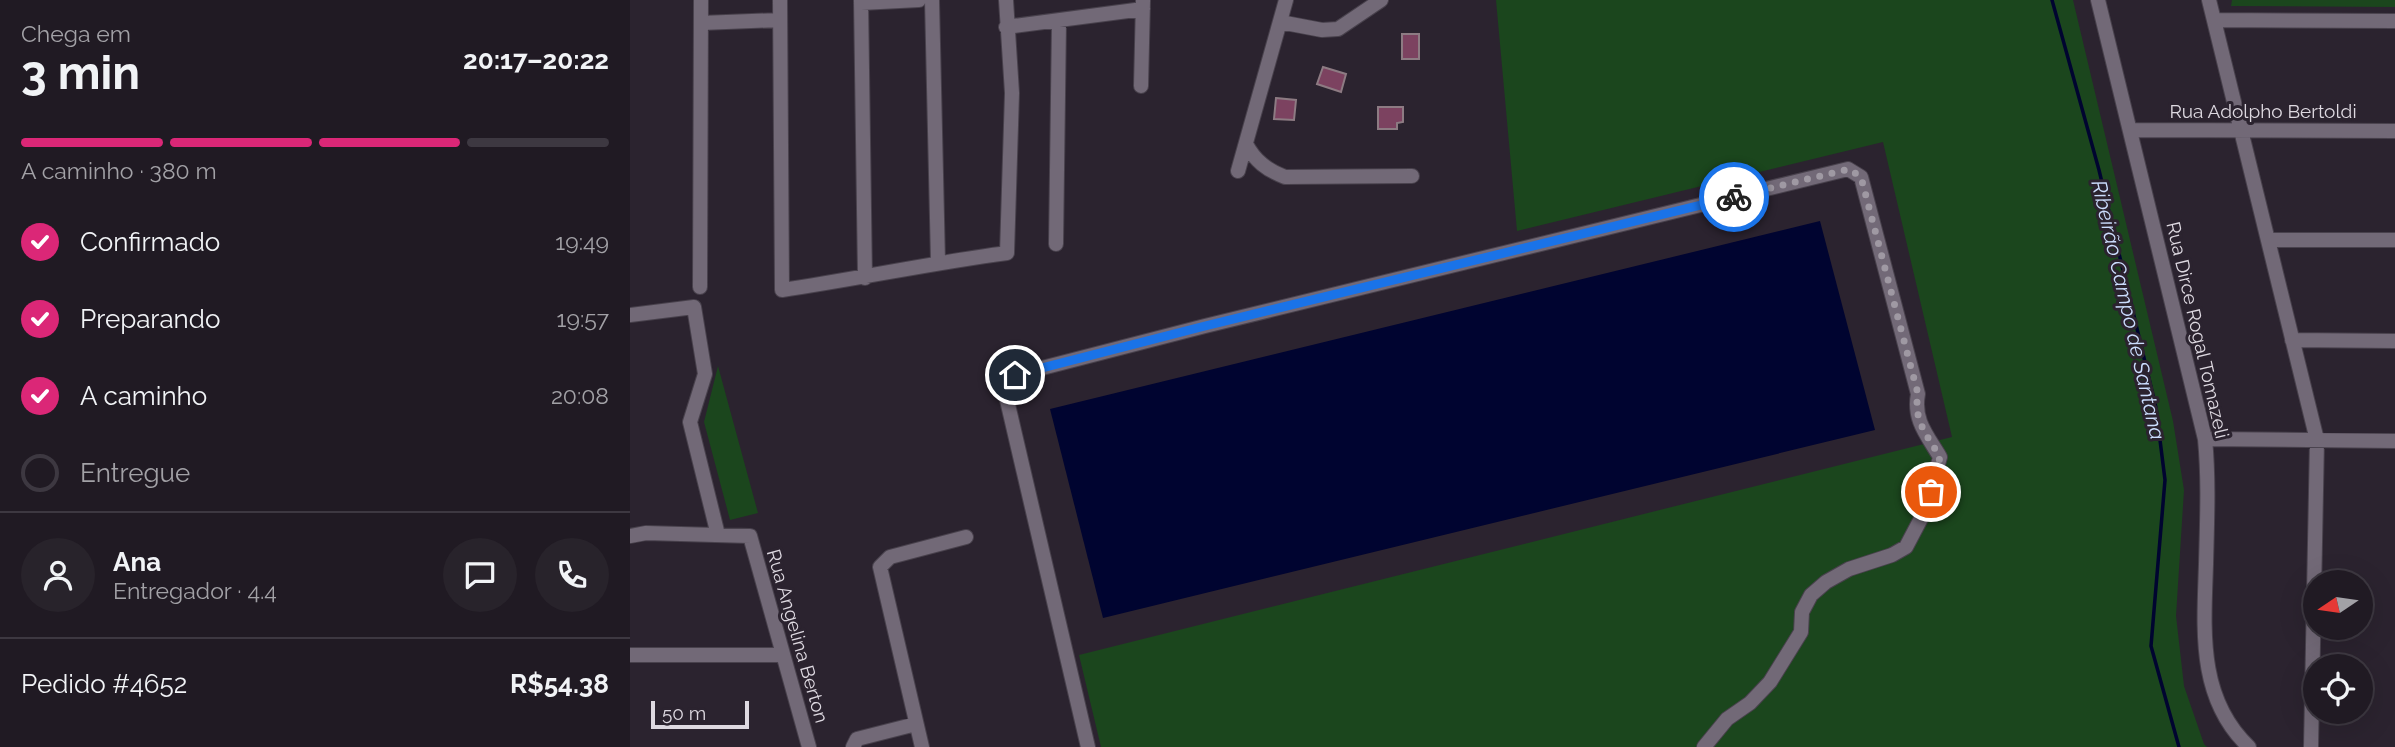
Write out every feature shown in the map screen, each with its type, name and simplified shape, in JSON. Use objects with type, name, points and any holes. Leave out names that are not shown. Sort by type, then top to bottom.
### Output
[{"type":"street","points":[[700,287],[701,0]]},
{"type":"street","points":[[780,0],[782,290],[865,278],[938,262],[1007,253],[1012,93],[1006,0]]},
{"type":"street","points":[[865,278],[861,1],[919,0]]},
{"type":"street","points":[[932,0],[938,262]]},
{"type":"street","points":[[1238,172],[1286,0]]},
{"type":"street","points":[[1280,22],[1322,30],[1338,29],[1381,0]]},
{"type":"street","name":"Rua Dirce Rogal Tomazeli","points":[[2098,0],[2205,439],[2208,496],[2205,659],[2216,699],[2228,722],[2249,747]]},
{"type":"street","points":[[2209,0],[2317,440],[2311,747]]},
{"type":"street","points":[[1006,27],[1059,22],[1143,5],[1141,86]]},
{"type":"street","points":[[701,23],[780,20]]},
{"type":"street","points":[[2214,20],[2395,21]]},
{"type":"street","points":[[1056,244],[1059,22]]},
{"type":"street","name":"Rua Adolpho Bertoldi","points":[[2130,130],[2395,131]]},
{"type":"street","points":[[1246,144],[1254,159],[1285,177],[1412,176]]},
{"type":"street","points":[[1088,747],[1006,396],[1015,375],[1849,169],[1861,177],[1918,394],[1915,408],[1917,417],[1940,457],[1936,476],[1926,509],[1906,547],[1892,555],[1849,569],[1826,582],[1811,595],[1802,612],[1801,632],[1770,682],[1750,703],[1727,719],[1704,747]]},
{"type":"street","points":[[2268,240],[2395,240]]},
{"type":"street","points":[[630,315],[694,307],[705,374],[690,422],[718,535],[646,533],[630,536]]},
{"type":"street","points":[[2292,340],[2395,341]]},
{"type":"street","points":[[2205,439],[2395,441]]},
{"type":"street","name":"Rua Angelina Berton","points":[[718,535],[750,536],[809,747]]},
{"type":"street","points":[[922,747],[880,567],[890,557],[966,537]]},
{"type":"street","points":[[630,655],[783,655]]},
{"type":"street","points":[[853,747],[857,739],[916,724]]},
{"type":"green space","points":[[1496,0],[2073,0],[2173,421],[2184,490],[2176,616],[2184,686],[2207,747],[1101,747],[1079,655],[1952,437],[1883,142],[1517,231]]},
{"type":"green space","points":[[2232,0],[2395,0],[2395,7],[2231,6]]},
{"type":"green space","points":[[718,366],[758,513],[730,520],[704,422]]},
{"type":"water","points":[[1820,221],[1875,430],[1103,618],[1050,409]]},
{"type":"building","points":[[1402,34],[1419,34],[1419,59],[1402,59]]},
{"type":"building","points":[[1323,67],[1346,74],[1341,92],[1317,84]]},
{"type":"building","points":[[1276,98],[1296,100],[1294,120],[1274,119]]},
{"type":"building","points":[[1378,107],[1403,107],[1403,122],[1397,123],[1397,129],[1378,129]]},
{"type":"waterway","name":"Ribeirão Campo de Santana","points":[[2052,0],[2099,170],[2156,408],[2165,480],[2151,646],[2179,747]]},
{"type":"way so far","points":[[1734,197],[1849,169],[1861,177],[1918,394],[1915,408],[1917,417],[1940,457],[1931,492]]},
{"type":"route","points":[[1015,375],[1734,197]]}]
